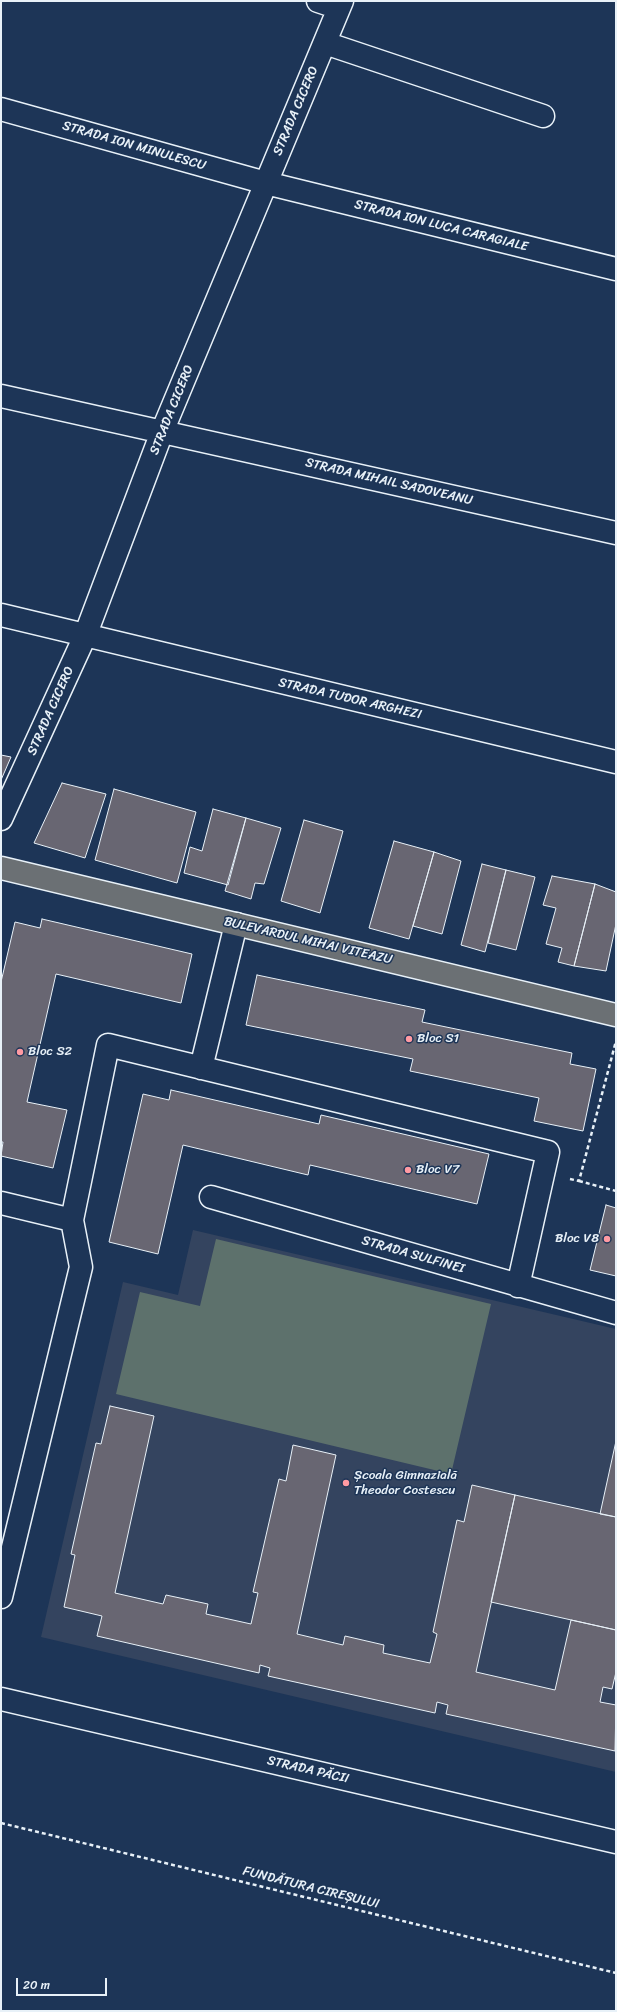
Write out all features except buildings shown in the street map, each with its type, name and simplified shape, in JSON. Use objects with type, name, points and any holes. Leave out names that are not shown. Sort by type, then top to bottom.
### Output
[{"type":"main road","name":"BULEVARDUL MIHAI VITEAZU","points":[[1,868],[616,1014]]},
{"type":"street","points":[[318,1],[341,5]]},
{"type":"street","name":"STRADA CICERO","points":[[1,820],[85,636],[162,432],[341,5]]},
{"type":"street","points":[[325,43],[543,116]]},
{"type":"street","name":"STRADA ION MINULESCU","points":[[1,109],[266,183]]},
{"type":"street","name":"STRADA ION LUCA CARAGIALE","points":[[266,183],[616,269]]},
{"type":"street","name":"STRADA MIHAIL SADOVEANU","points":[[1,396],[616,533]]},
{"type":"street","name":"STRADA TUDOR ARGHEZI","points":[[1,615],[616,762]]},
{"type":"street","points":[[201,1068],[236,924]]},
{"type":"street","points":[[1,1597],[81,1267],[72,1220],[108,1045],[548,1152],[518,1286]]},
{"type":"street","name":"STRADA SULFINEI","points":[[211,1197],[616,1313]]},
{"type":"street","points":[[1,1203],[72,1220]]},
{"type":"street","name":"STRADA PĂCII","points":[[1,1698],[616,1842]]},
{"type":"path","points":[[579,1181],[616,1041]]},
{"type":"path","points":[[543,1175],[579,1181],[616,1191]]},
{"type":"path","name":"FUNDĂTURA CIREȘULUI","points":[[1,1823],[616,1973]]},
{"type":"shaded area","name":"Școala Gimnazială Theodor Costescu","points":[[193,1230],[616,1329],[616,1772],[41,1637],[123,1282],[178,1295]]},
{"type":"green space","points":[[216,1239],[491,1304],[451,1474],[116,1394],[140,1292],[200,1306]]},
{"type":"place","name":"Bloc S1","points":[[409,1039]]},
{"type":"place","name":"Bloc S2","points":[[20,1052]]},
{"type":"place","name":"Bloc V7","points":[[408,1170]]},
{"type":"place","name":"Bloc V8","points":[[607,1239]]},
{"type":"place","name":"Școala Gimnazială Theodor Costescu","points":[[346,1483]]}]
